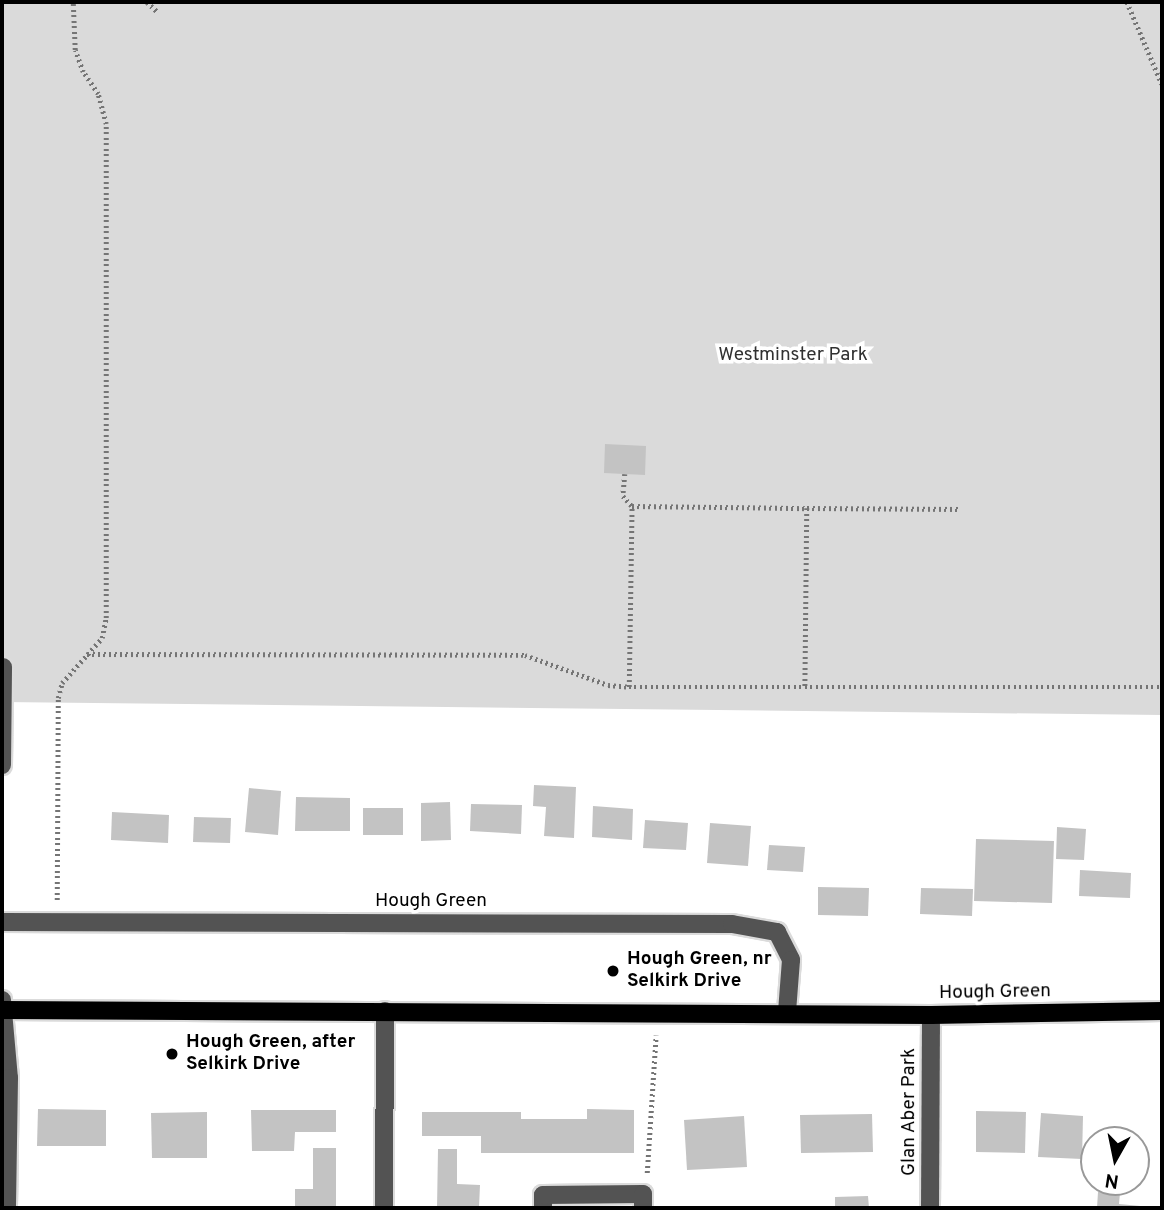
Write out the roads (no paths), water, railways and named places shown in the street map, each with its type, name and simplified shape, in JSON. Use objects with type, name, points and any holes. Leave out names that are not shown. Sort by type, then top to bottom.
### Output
[{"type":"main road","name":"Hough Green","points":[[2,1010],[657,1010],[931,1015],[1162,1011]]},
{"type":"street","points":[[2,765],[3,667]]},
{"type":"street","name":"Hough Green","points":[[2,922],[732,924],[777,932],[791,960],[786,1012]]},
{"type":"street","points":[[2,1000],[9,1078],[7,1208]]},
{"type":"street","points":[[384,1011],[384,1208]]},
{"type":"street","name":"Glan Aber Park","points":[[930,1208],[931,1015]]},
{"type":"street","points":[[543,1208],[543,1195],[643,1201]]},
{"type":"place","name":"Hough Green, nr Selkirk Drive","points":[[613,971]]},
{"type":"place","name":"Hough Green, after Selkirk Drive","points":[[172,1054]]},
{"type":"park label","name":"Westminster Park","points":[[793,356]]}]
